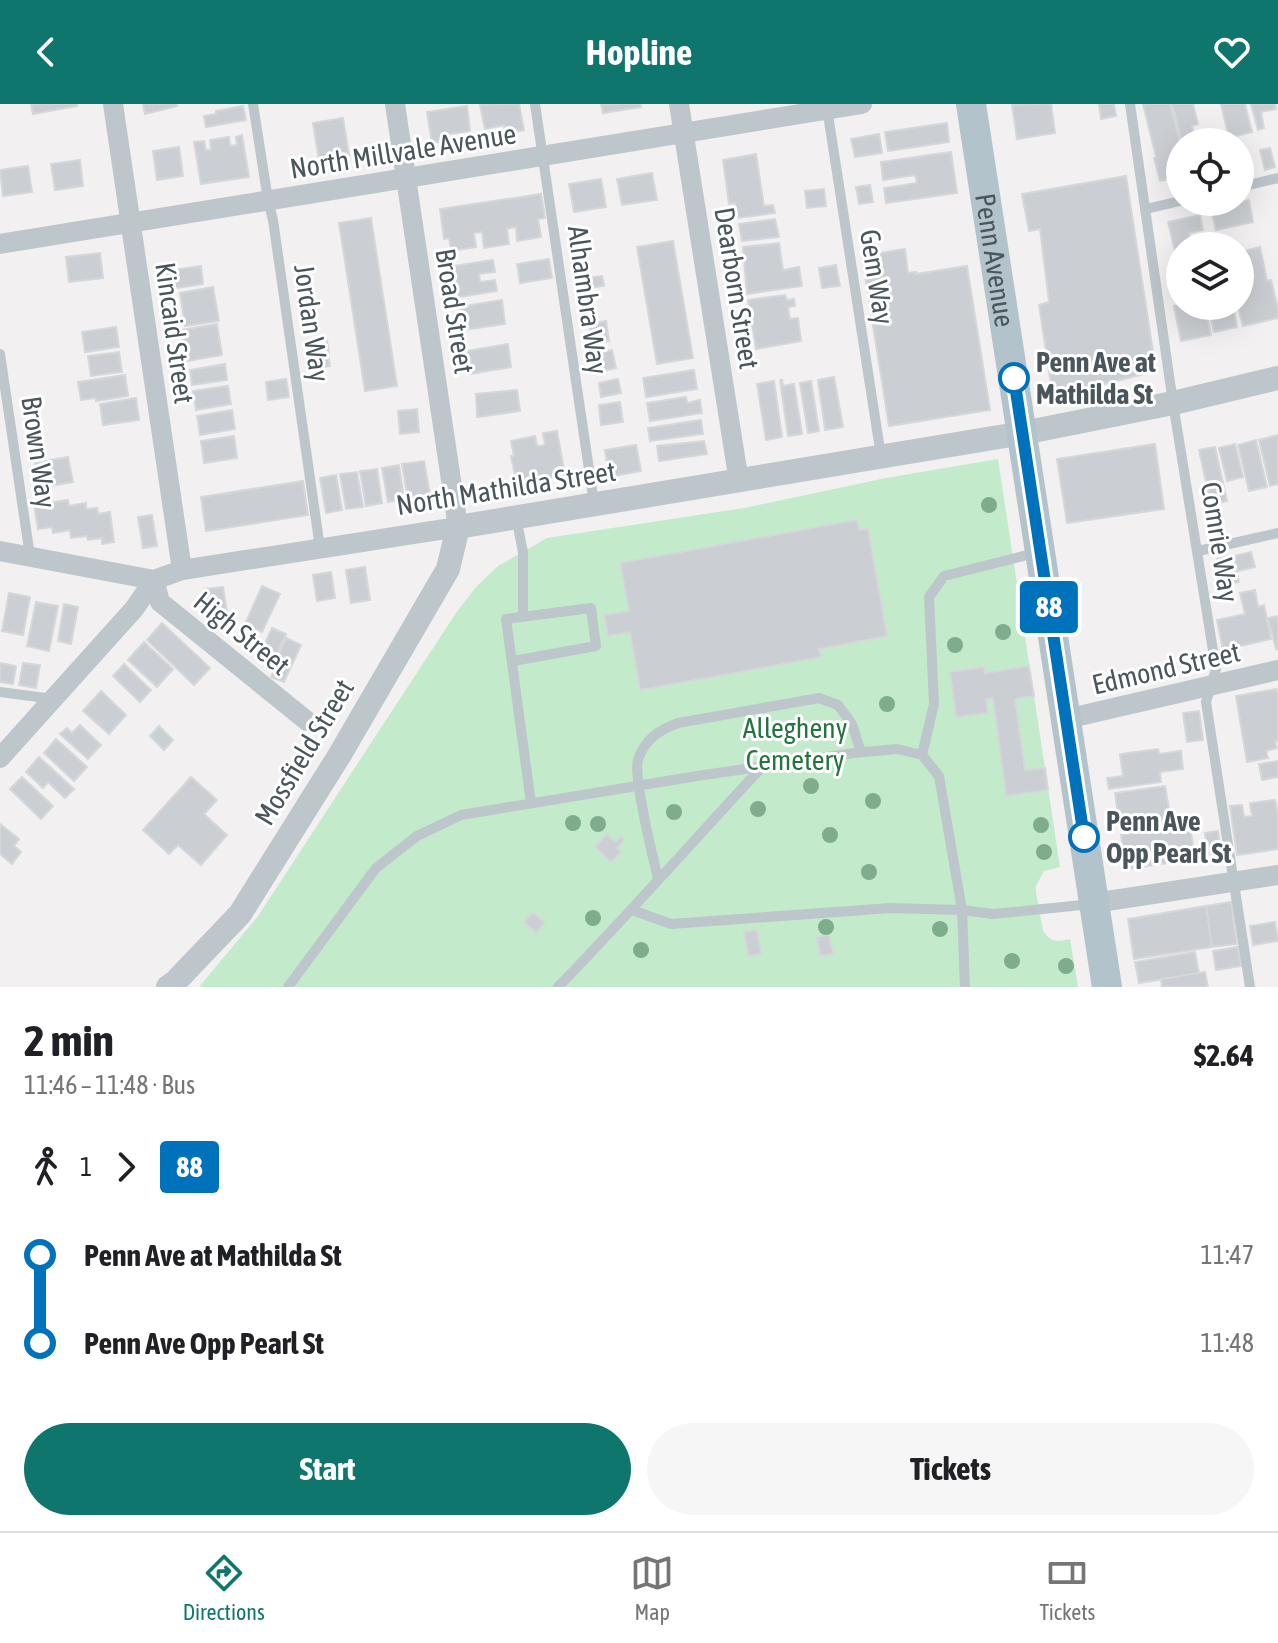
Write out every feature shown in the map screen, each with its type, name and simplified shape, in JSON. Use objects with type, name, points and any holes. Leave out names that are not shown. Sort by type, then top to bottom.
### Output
[{"type":"main road","name":"Penn Avenue","points":[[971,104],[1107,987]]},
{"type":"street","name":"Kincaid Street","points":[[113,104],[182,570]]},
{"type":"street","name":"Broad Street","points":[[395,104],[458,527]]},
{"type":"street","name":"Dearborn Street","points":[[679,104],[739,482]]},
{"type":"street","name":"North Millvale Avenue","points":[[0,244],[543,157],[826,106],[862,104]]},
{"type":"street","name":"North Mathilda Street","points":[[154,580],[182,570],[739,482],[1023,433],[1278,378]]},
{"type":"street","name":"Mossfield Street","points":[[168,987],[240,914],[339,756],[448,569],[458,527]]},
{"type":"street","points":[[0,551],[154,580],[134,609],[0,758]]},
{"type":"street","name":"High Street","points":[[154,580],[160,602],[307,721]]},
{"type":"street","name":"Edmond Street","points":[[1066,719],[1278,670]]},
{"type":"street","points":[[1094,903],[1278,875]]},
{"type":"lane","name":"Jordan Way","points":[[253,104],[273,220],[320,548]]},
{"type":"lane","name":"Alhambra Way","points":[[535,104],[594,503]]},
{"type":"lane","name":"Comrie Way","points":[[1130,104],[1173,403],[1216,669],[1206,702],[1250,987]]},
{"type":"lane","name":"Gem Way","points":[[826,106],[881,458]]},
{"type":"lane","points":[[1254,184],[1278,178]]},
{"type":"lane","points":[[1146,209],[1166,204]]},
{"type":"lane","name":"Brown Way","points":[[0,354],[30,556]]},
{"type":"lane","points":[[516,517],[523,552],[523,617]]},
{"type":"lane","points":[[1198,551],[1278,533]]},
{"type":"lane","points":[[922,755],[934,704],[929,597],[944,576],[1041,552]]},
{"type":"lane","points":[[513,661],[596,646],[591,608],[506,619],[531,803]]},
{"type":"lane","points":[[0,692],[53,699]]},
{"type":"lane","points":[[658,879],[637,763],[657,731],[678,723],[819,698],[838,705],[852,724],[861,752]]},
{"type":"lane","points":[[288,987],[376,868],[417,836],[461,815],[639,785],[897,749],[922,755],[939,776],[962,910],[965,987]]},
{"type":"lane","points":[[558,987],[762,767]]},
{"type":"lane","points":[[632,910],[671,924],[891,908],[993,914],[1094,903]]},
{"type":"green space","name":"Allegheny Cemetery","points":[[998,459],[1060,867],[1044,871],[1036,892],[1043,931],[1055,941],[1070,939],[1078,987],[199,987],[258,916],[456,613],[476,587],[498,566],[547,538],[744,508],[886,478]]},
{"type":"building","points":[[31,104],[77,104],[77,106],[33,114]]},
{"type":"building","points":[[143,104],[176,104],[177,106],[145,114]]},
{"type":"building","points":[[519,104],[524,130],[505,134],[504,125],[485,129],[480,105]]},
{"type":"building","points":[[601,104],[640,104],[641,107],[603,113]]},
{"type":"building","points":[[1051,104],[1055,133],[1017,139],[1012,105]]},
{"type":"building","points":[[1099,104],[1114,104],[1116,116],[1101,119]]},
{"type":"building","points":[[1143,104],[1170,104],[1176,128],[1166,128],[1166,180],[1160,181]]},
{"type":"building","points":[[1172,104],[1193,104],[1198,124],[1192,128],[1178,128]]},
{"type":"building","points":[[1221,104],[1245,104],[1251,128],[1227,128]]},
{"type":"building","points":[[1251,104],[1275,104],[1276,109],[1261,112],[1264,128],[1258,130]]},
{"type":"building","points":[[243,106],[246,120],[206,127],[204,116]]},
{"type":"building","points":[[467,106],[470,131],[444,135],[445,141],[432,143],[427,112]]},
{"type":"building","points":[[343,118],[349,155],[319,160],[313,123]]},
{"type":"building","points":[[947,123],[949,142],[888,151],[885,132]]},
{"type":"building","points":[[879,134],[882,153],[855,157],[851,139]]},
{"type":"building","points":[[242,135],[249,177],[201,184],[194,142],[204,141],[206,150],[211,150],[210,140],[229,137],[230,146],[237,145],[236,137]]},
{"type":"building","points":[[179,147],[183,176],[157,180],[153,151]]},
{"type":"building","points":[[1270,148],[1275,167],[1265,170],[1260,150]]},
{"type":"building","points":[[951,152],[957,193],[886,203],[884,188],[917,183],[915,175],[883,180],[881,162]]},
{"type":"building","points":[[756,154],[764,206],[773,205],[775,213],[738,218],[735,203],[729,204],[723,160]]},
{"type":"building","points":[[80,160],[83,186],[55,190],[51,164]]},
{"type":"building","points":[[28,166],[32,192],[3,196],[0,170]]},
{"type":"building","points":[[652,173],[657,200],[622,205],[617,179]]},
{"type":"building","points":[[1126,176],[1156,371],[1053,397],[1039,305],[1049,302],[1040,229],[1029,231],[1022,194]]},
{"type":"building","points":[[601,179],[606,207],[574,212],[569,184]]},
{"type":"building","points":[[870,185],[873,202],[859,204],[856,187]]},
{"type":"building","points":[[824,189],[826,206],[807,208],[805,191]]},
{"type":"building","points":[[541,194],[545,218],[538,219],[541,237],[517,241],[516,227],[507,229],[509,244],[484,248],[482,232],[474,233],[476,247],[451,251],[449,238],[444,239],[440,209]]},
{"type":"building","points":[[1200,216],[1203,230],[1170,232],[1168,222]]},
{"type":"building","points":[[1213,216],[1252,216],[1253,222],[1216,230]]},
{"type":"building","points":[[371,218],[397,386],[365,391],[339,223]]},
{"type":"building","points":[[775,219],[779,237],[742,241],[739,224]]},
{"type":"building","points":[[673,241],[693,358],[657,364],[637,247]]},
{"type":"building","points":[[779,243],[783,270],[799,267],[802,286],[747,294],[743,247]]},
{"type":"building","points":[[1260,247],[1267,281],[1271,280],[1278,318],[1243,326],[1242,320],[1254,320],[1254,248]]},
{"type":"building","points":[[905,249],[908,273],[967,266],[990,410],[889,426],[862,256]]},
{"type":"building","points":[[100,253],[103,278],[69,282],[66,257]]},
{"type":"building","points":[[549,259],[552,278],[520,283],[517,264]]},
{"type":"building","points":[[493,260],[495,272],[479,274],[480,282],[495,280],[497,291],[452,298],[447,267]]},
{"type":"building","points":[[836,265],[840,286],[822,288],[819,268]]},
{"type":"building","points":[[201,266],[203,284],[170,289],[167,271]]},
{"type":"building","points":[[602,276],[604,286],[580,289],[579,279]]},
{"type":"building","points":[[213,287],[219,321],[185,326],[180,293]]},
{"type":"building","points":[[785,295],[787,300],[794,299],[795,306],[788,307],[790,319],[798,318],[801,341],[756,349],[748,300]]},
{"type":"building","points":[[502,300],[505,324],[462,330],[459,307]]},
{"type":"building","points":[[1177,320],[1208,320],[1211,335],[1181,341]]},
{"type":"building","points":[[1211,320],[1236,320],[1237,327],[1214,332]]},
{"type":"building","points":[[606,321],[609,341],[592,344],[589,324]]},
{"type":"building","points":[[217,324],[222,355],[187,361],[181,330]]},
{"type":"building","points":[[116,327],[119,347],[85,352],[82,332]]},
{"type":"building","points":[[327,341],[329,353],[309,357],[306,345]]},
{"type":"building","points":[[508,344],[511,367],[470,374],[467,351]]},
{"type":"building","points":[[612,350],[616,368],[593,373],[589,355]]},
{"type":"building","points":[[119,352],[122,372],[91,376],[88,356]]},
{"type":"building","points":[[328,354],[330,366],[311,369],[309,357]]},
{"type":"building","points":[[225,364],[227,380],[192,385],[190,370]]},
{"type":"building","points":[[694,370],[697,389],[646,397],[643,378]]},
{"type":"building","points":[[125,375],[128,396],[81,400],[78,382]]},
{"type":"building","points":[[834,377],[843,427],[825,430],[818,380]]},
{"type":"building","points":[[286,379],[289,397],[268,400],[266,382]]},
{"type":"building","points":[[618,379],[621,393],[601,397],[599,383]]},
{"type":"building","points":[[780,380],[783,386],[794,384],[802,434],[788,436]]},
{"type":"building","points":[[774,381],[782,437],[766,440],[757,384]]},
{"type":"building","points":[[811,381],[819,431],[808,433],[800,383]]},
{"type":"building","points":[[228,386],[231,404],[196,410],[193,391]]},
{"type":"building","points":[[517,390],[520,411],[477,417],[476,394]]},
{"type":"building","points":[[686,397],[687,403],[700,400],[702,413],[650,421],[647,403]]},
{"type":"building","points":[[136,398],[139,420],[103,425],[100,404]]},
{"type":"building","points":[[620,402],[623,422],[601,425],[599,405]]},
{"type":"building","points":[[417,409],[419,432],[400,434],[398,411]]},
{"type":"building","points":[[232,410],[235,429],[200,435],[197,416]]},
{"type":"building","points":[[701,420],[703,434],[650,441],[648,428]]},
{"type":"building","points":[[557,431],[565,475],[517,485],[511,441],[535,436],[537,446],[545,445],[543,433]]},
{"type":"building","points":[[1278,435],[1278,484],[1270,486],[1259,440]]},
{"type":"building","points":[[234,436],[237,458],[204,463],[201,441]]},
{"type":"building","points":[[1256,440],[1267,487],[1249,491],[1238,445]]},
{"type":"building","points":[[704,441],[707,454],[659,461],[657,446]]},
{"type":"building","points":[[1155,444],[1164,509],[1067,523],[1057,459]]},
{"type":"building","points":[[1235,444],[1243,477],[1227,481],[1219,448]]},
{"type":"building","points":[[636,445],[641,471],[609,477],[605,450]]},
{"type":"building","points":[[1215,447],[1227,501],[1211,505],[1199,450]]},
{"type":"building","points":[[68,457],[73,482],[39,488],[35,463]]},
{"type":"building","points":[[424,461],[430,495],[408,499],[402,464]]},
{"type":"building","points":[[399,465],[404,499],[388,502],[382,468]]},
{"type":"building","points":[[377,469],[382,503],[366,506],[360,471]]},
{"type":"building","points":[[357,472],[363,507],[346,509],[340,474]]},
{"type":"building","points":[[336,475],[342,510],[326,513],[320,478]]},
{"type":"building","points":[[303,481],[308,515],[206,531],[201,497]]},
{"type":"building","points":[[68,500],[69,506],[86,503],[86,509],[97,508],[98,514],[110,512],[114,542],[102,544],[102,538],[88,540],[87,536],[71,538],[70,530],[53,533],[52,527],[38,529],[34,505]]},
{"type":"building","points":[[152,515],[157,546],[143,548],[138,517]]},
{"type":"building","points":[[857,520],[859,530],[868,529],[887,636],[819,649],[821,657],[640,690],[630,632],[608,636],[604,615],[629,611],[620,563]]},
{"type":"building","points":[[1251,552],[1255,567],[1238,571],[1234,556]]},
{"type":"building","points":[[1232,555],[1239,582],[1224,585],[1217,559]]},
{"type":"building","points":[[365,567],[370,600],[351,603],[346,570]]},
{"type":"building","points":[[331,572],[335,598],[317,601],[313,575]]},
{"type":"building","points":[[262,586],[280,594],[262,632],[245,624]]},
{"type":"building","points":[[223,587],[228,619],[210,622],[204,589]]},
{"type":"building","points":[[1255,590],[1258,607],[1264,605],[1271,639],[1223,650],[1217,620],[1245,614],[1240,593]]},
{"type":"building","points":[[9,593],[30,597],[23,635],[2,631]]},
{"type":"building","points":[[36,602],[58,606],[49,651],[27,646]]},
{"type":"building","points":[[64,604],[78,607],[71,644],[58,641]]},
{"type":"building","points":[[1278,616],[1278,649],[1276,649],[1268,618]]},
{"type":"building","points":[[162,623],[210,668],[194,685],[147,640]]},
{"type":"building","points":[[272,628],[286,634],[272,665],[258,658]]},
{"type":"building","points":[[286,638],[301,645],[284,682],[271,677],[274,671],[271,670]]},
{"type":"building","points":[[144,642],[173,669],[157,687],[128,660]]},
{"type":"building","points":[[0,663],[16,666],[13,684],[0,682]]},
{"type":"building","points":[[23,663],[40,665],[36,688],[19,685]]},
{"type":"building","points":[[124,664],[151,690],[140,702],[113,676]]},
{"type":"building","points":[[1029,666],[1034,696],[1015,699],[1025,770],[1045,768],[1048,790],[1006,796],[993,698],[986,699],[988,713],[956,717],[950,672],[984,667],[985,673]]},
{"type":"building","points":[[1276,689],[1277,748],[1266,751],[1268,758],[1247,762],[1236,696]]},
{"type":"building","points":[[101,691],[126,715],[109,734],[83,711]]},
{"type":"building","points":[[1199,711],[1203,740],[1187,742],[1183,713]]},
{"type":"building","points":[[80,725],[101,745],[88,759],[60,734],[67,728],[72,733]]},
{"type":"building","points":[[159,726],[173,740],[164,750],[150,736]]},
{"type":"building","points":[[56,739],[87,767],[74,781],[44,753]]},
{"type":"building","points":[[1158,749],[1159,754],[1181,751],[1183,769],[1160,772],[1161,782],[1109,789],[1107,778],[1123,776],[1120,754]]},
{"type":"building","points":[[39,757],[74,789],[65,798],[48,782],[43,788],[26,772]]},
{"type":"building","points":[[1278,761],[1278,777],[1262,780],[1259,764]]},
{"type":"building","points":[[22,777],[53,806],[41,819],[10,789]]},
{"type":"building","points":[[191,777],[217,800],[204,814],[227,835],[201,865],[178,845],[169,854],[143,830]]},
{"type":"building","points":[[1165,786],[1171,821],[1120,829],[1115,793]]},
{"type":"building","points":[[1275,800],[1278,849],[1237,855],[1230,806],[1242,805],[1244,817],[1252,816],[1250,803]]},
{"type":"building","points":[[0,824],[19,839],[14,846],[21,852],[12,864],[0,854]]},
{"type":"building","points":[[1190,826],[1195,859],[1126,869],[1121,835]]},
{"type":"building","points":[[1218,831],[1221,852],[1208,854],[1205,833]]},
{"type":"building","points":[[607,834],[615,842],[621,836],[624,840],[617,848],[621,852],[611,862],[595,847]]},
{"type":"building","points":[[1231,902],[1237,944],[1212,947],[1206,906]]},
{"type":"building","points":[[1206,906],[1212,947],[1134,959],[1128,919]]},
{"type":"building","points":[[533,912],[545,923],[536,933],[524,922]]},
{"type":"building","points":[[1275,922],[1278,941],[1253,945],[1250,926]]},
{"type":"building","points":[[757,930],[761,954],[748,956],[744,932]]},
{"type":"building","points":[[829,935],[833,954],[820,956],[817,937]]},
{"type":"building","points":[[1238,947],[1241,966],[1216,970],[1213,951]]},
{"type":"building","points":[[1195,952],[1199,973],[1139,983],[1135,962]]},
{"type":"building","points":[[1205,972],[1208,987],[1162,987],[1161,979]]},
{"type":"bus line","name":"88","points":[[1014,378],[1084,837]]},
{"type":"place","name":"Penn Ave at Mathilda St","points":[[1014,378]]},
{"type":"place","name":"Penn Ave Opp Pearl St","points":[[1084,837]]}]
